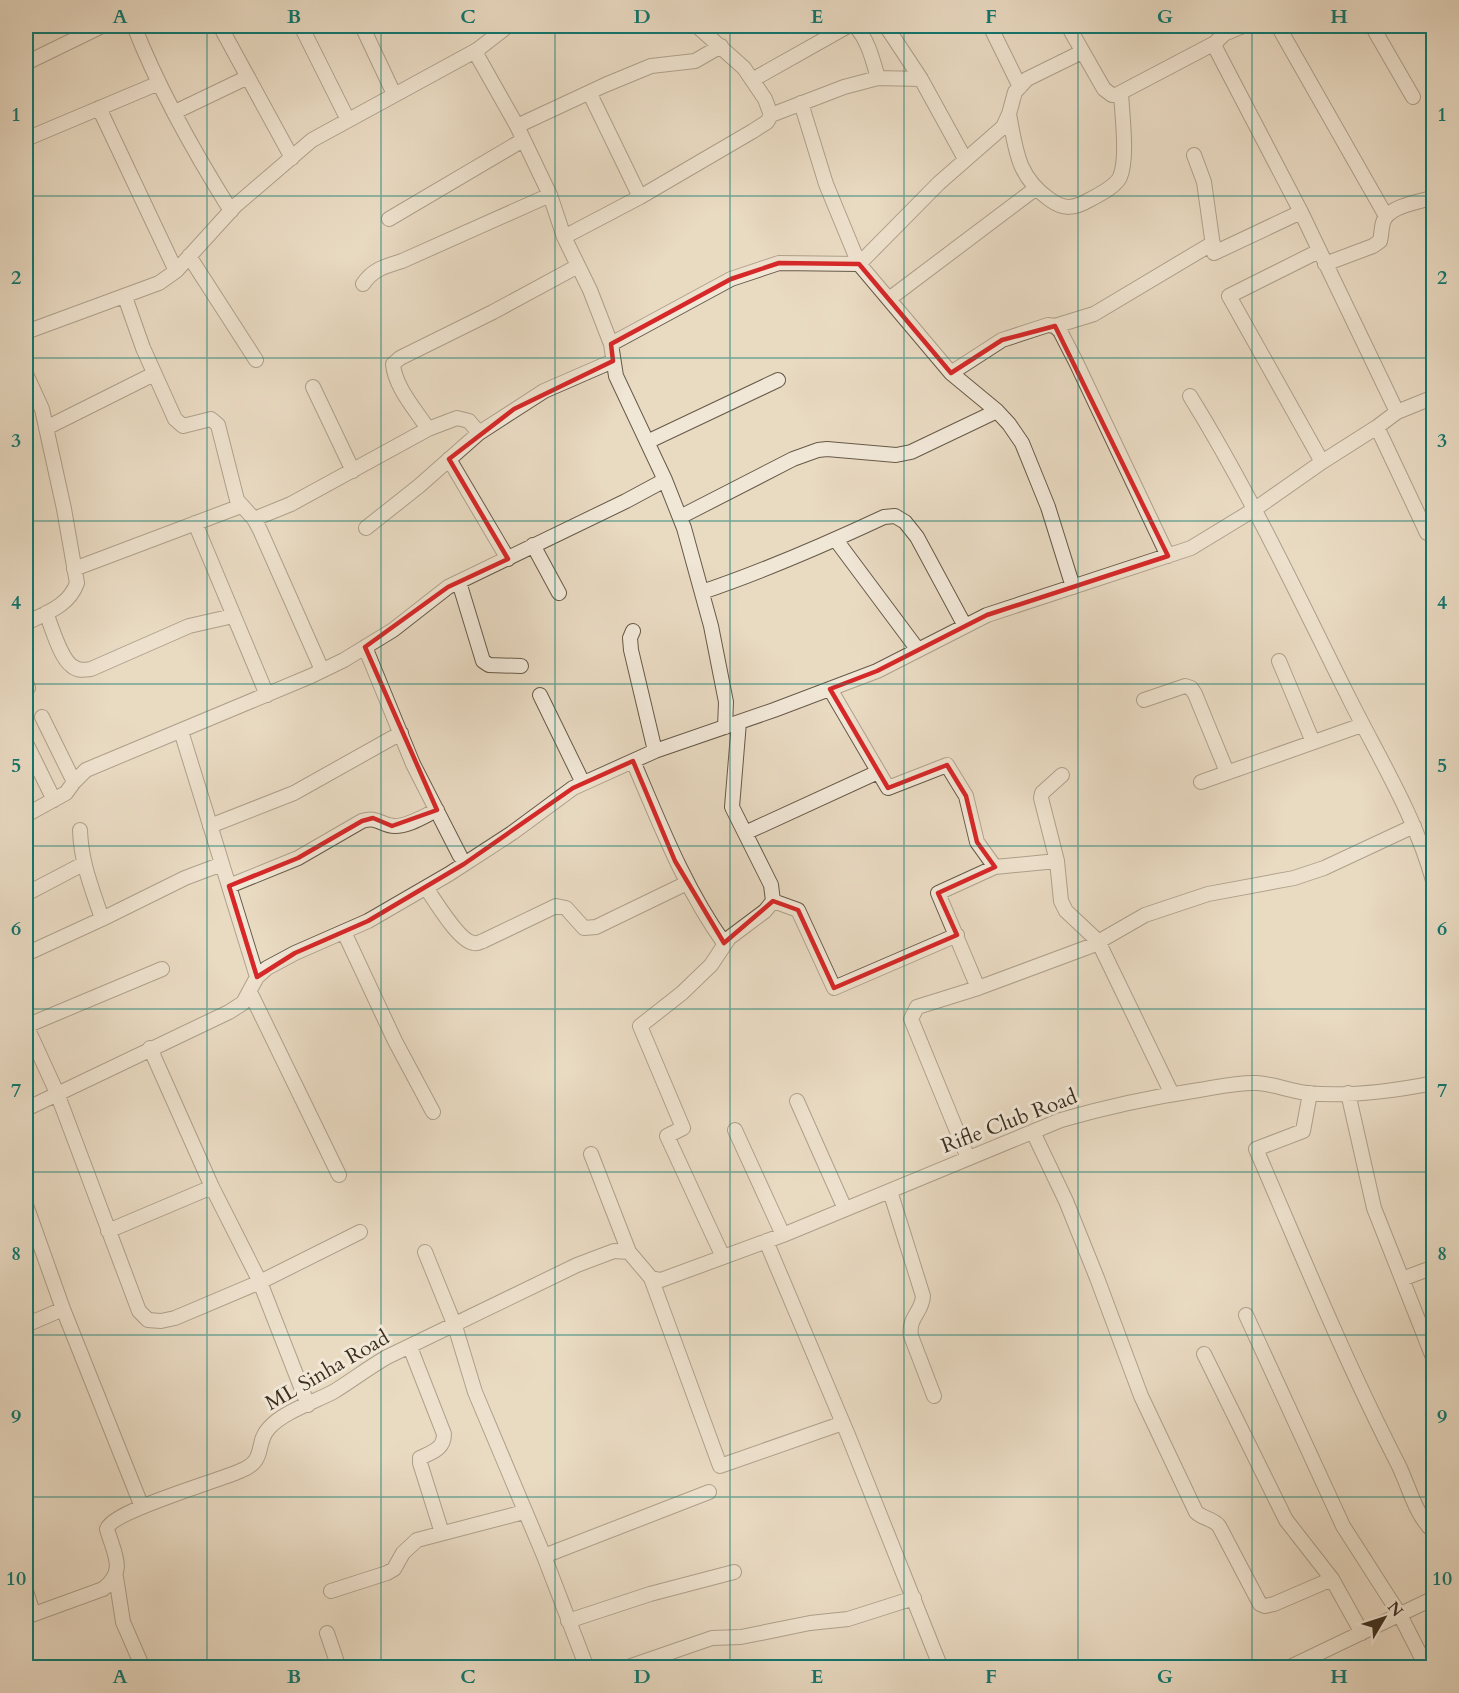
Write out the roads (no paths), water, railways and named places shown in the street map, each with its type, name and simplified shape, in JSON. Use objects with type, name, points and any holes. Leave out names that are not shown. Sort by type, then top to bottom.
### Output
[{"type":"street","points":[[26,63],[102,26]]},
{"type":"street","points":[[134,26],[159,83],[209,176],[231,211]]},
{"type":"street","points":[[220,26],[292,158]]},
{"type":"street","points":[[301,26],[348,120]]},
{"type":"street","points":[[362,26],[394,94]]},
{"type":"street","points":[[26,332],[159,283],[176,271],[231,211],[312,140],[477,50],[480,45],[507,26]]},
{"type":"street","points":[[697,26],[744,68],[765,99],[771,115]]},
{"type":"street","points":[[855,26],[862,34],[878,78]]},
{"type":"street","points":[[886,26],[921,79],[965,159]]},
{"type":"street","points":[[990,26],[1020,87]]},
{"type":"street","points":[[1068,26],[1104,89],[1112,94],[1121,93],[1215,43],[1224,34],[1243,26]]},
{"type":"street","points":[[1278,26],[1386,216]]},
{"type":"street","points":[[1372,26],[1413,97]]},
{"type":"street","points":[[752,80],[842,27]]},
{"type":"street","points":[[1215,43],[1219,56],[1300,212],[1397,412]]},
{"type":"street","points":[[517,126],[651,66],[695,62],[721,46]]},
{"type":"street","points":[[477,50],[478,57],[517,126],[550,195],[564,237],[590,290],[610,344],[616,376],[680,517],[711,626],[732,724],[732,807],[771,885],[773,901],[765,911],[724,943],[721,952],[704,972],[682,993],[640,1026],[683,1128],[667,1136],[723,1257]]},
{"type":"street","points":[[610,344],[732,279],[779,263],[859,264],[939,183],[1003,128],[1010,114],[1015,92],[1026,79],[1082,52]]},
{"type":"street","points":[[175,112],[248,77]]},
{"type":"street","points":[[564,237],[640,197],[753,131],[767,122],[771,115],[844,87],[878,78],[921,79]]},
{"type":"street","points":[[26,139],[159,83]]},
{"type":"street","points":[[1010,114],[1017,157],[1025,175],[1035,189],[1061,208],[1071,207],[1109,188],[1119,178],[1123,166],[1121,93]]},
{"type":"street","points":[[590,94],[640,197]]},
{"type":"street","points":[[801,103],[826,184],[859,264],[951,374],[997,411],[1022,442],[1048,507],[1072,587]]},
{"type":"street","points":[[99,108],[176,271]]},
{"type":"street","points":[[389,219],[523,140]]},
{"type":"street","points":[[1194,155],[1204,182],[1214,253],[1300,212]]},
{"type":"street","points":[[889,299],[1035,189]]},
{"type":"street","points":[[363,284],[369,275],[380,268],[402,261],[550,195]]},
{"type":"street","points":[[1325,264],[1373,246],[1380,241],[1386,216],[1395,210],[1434,197]]},
{"type":"street","points":[[951,374],[1002,340],[1048,325],[1055,326],[1094,314],[1213,243]]},
{"type":"street","points":[[1319,251],[1229,296],[1322,462]]},
{"type":"street","points":[[189,256],[256,360]]},
{"type":"street","points":[[428,429],[399,385],[393,364],[400,358],[493,312],[578,266]]},
{"type":"street","points":[[125,297],[154,374],[179,424],[183,426],[211,418],[219,425],[233,487],[241,506],[254,519],[275,561],[322,670]]},
{"type":"street","points":[[1055,326],[1071,352],[1168,556]]},
{"type":"street","points":[[366,528],[479,433],[544,392],[613,361]]},
{"type":"street","points":[[26,374],[42,409],[64,509],[77,583],[74,593],[62,605],[26,623]]},
{"type":"street","points":[[46,428],[154,374]]},
{"type":"street","points":[[647,442],[778,380]]},
{"type":"street","points":[[313,387],[353,471]]},
{"type":"street","points":[[1190,396],[1225,452],[1256,509],[1362,725],[1399,792],[1427,858],[1434,884]]},
{"type":"street","points":[[26,1108],[229,1012],[243,1003],[257,977],[267,968],[368,921],[426,888],[512,833],[573,788],[655,751],[877,671],[987,615],[1191,548],[1256,509],[1397,412],[1434,397]]},
{"type":"street","points":[[680,517],[793,459],[818,450],[896,455],[911,453],[997,411]]},
{"type":"street","points":[[254,519],[291,504],[428,429],[457,418],[469,422],[479,433]]},
{"type":"street","points":[[1377,427],[1427,533]]},
{"type":"street","points":[[449,459],[508,559]]},
{"type":"street","points":[[26,815],[66,793],[86,770],[322,670],[393,630],[428,601],[459,582],[626,501],[664,480]]},
{"type":"street","points":[[74,569],[241,506]]},
{"type":"street","points":[[702,592],[747,577],[836,540],[884,517],[895,516],[905,522],[927,555],[965,626]]},
{"type":"street","points":[[195,523],[267,695]]},
{"type":"street","points":[[836,540],[918,650]]},
{"type":"street","points":[[533,545],[560,593]]},
{"type":"street","points":[[459,582],[483,661],[489,665],[521,666]]},
{"type":"street","points":[[46,613],[64,658],[72,666],[81,670],[91,669],[189,626],[234,616]]},
{"type":"street","points":[[633,631],[630,638],[631,650],[655,751]]},
{"type":"street","points":[[365,647],[413,764],[460,856]]},
{"type":"street","points":[[1279,661],[1313,742]]},
{"type":"street","points":[[1144,700],[1185,686],[1191,688],[1227,772]]},
{"type":"street","points":[[830,689],[888,788],[947,765],[966,796],[977,842],[995,867]]},
{"type":"street","points":[[540,695],[583,783]]},
{"type":"street","points":[[42,717],[74,782]]},
{"type":"street","points":[[1201,782],[1362,725]]},
{"type":"street","points":[[181,731],[257,977]]},
{"type":"street","points":[[210,826],[294,793],[400,732]]},
{"type":"street","points":[[27,749],[54,800]]},
{"type":"street","points":[[633,761],[675,861],[703,914],[724,943]]},
{"type":"street","points":[[745,833],[878,772]]},
{"type":"street","points":[[1062,775],[1042,793],[1041,798],[1057,861],[1059,893],[1066,911],[1098,941],[1172,1094]]},
{"type":"street","points":[[229,886],[297,858],[362,821],[373,818],[392,826],[405,824],[436,810]]},
{"type":"street","points":[[968,1158],[912,1019],[917,1007],[978,988],[1091,946],[1145,915],[1208,894],[1294,878],[1324,868],[1414,826]]},
{"type":"street","points":[[80,830],[83,864],[102,919]]},
{"type":"street","points":[[978,988],[938,893],[995,867],[1057,861]]},
{"type":"street","points":[[26,894],[83,864]]},
{"type":"street","points":[[26,954],[184,878],[222,864]]},
{"type":"street","points":[[426,888],[456,930],[465,940],[474,943],[483,941],[556,906],[566,908],[584,928],[596,927],[687,883]]},
{"type":"street","points":[[773,901],[798,910],[834,988],[957,935]]},
{"type":"street","points":[[344,932],[395,1041],[433,1112]]},
{"type":"street","points":[[162,969],[26,1025],[57,1094],[139,1311],[148,1320],[161,1321],[176,1318],[260,1282],[360,1232]]},
{"type":"street","points":[[250,992],[339,1175]]},
{"type":"street","points":[[150,1048],[212,1187],[260,1282],[308,1405]]},
{"type":"street","name":"Rifle Club Road","points":[[651,1278],[661,1280],[766,1242],[1061,1120],[1090,1112],[1172,1094],[1235,1084],[1258,1083],[1310,1093],[1347,1093],[1404,1089],[1434,1083]]},
{"type":"street","points":[[1310,1093],[1303,1131],[1256,1149],[1339,1344],[1407,1481],[1423,1521],[1434,1532]]},
{"type":"street","points":[[1347,1093],[1374,1208],[1434,1360]]},
{"type":"street","points":[[797,1101],[845,1209]]},
{"type":"street","points":[[735,1130],[783,1235]]},
{"type":"street","points":[[1034,1132],[1066,1201],[1141,1396],[1196,1512],[1211,1519],[1219,1526],[1260,1604],[1265,1606],[1274,1604],[1332,1579]]},
{"type":"street","points":[[591,1154],[629,1252],[651,1278],[720,1466],[843,1423]]},
{"type":"street","points":[[108,1231],[212,1187]]},
{"type":"street","points":[[890,1191],[923,1296],[923,1305],[911,1321],[910,1327],[911,1336],[934,1396]]},
{"type":"street","points":[[26,1205],[63,1309],[142,1507]]},
{"type":"street","points":[[766,1242],[843,1423],[941,1668]]},
{"type":"street","name":"ML Sinha Road","points":[[116,1577],[118,1565],[107,1529],[108,1525],[142,1507],[243,1471],[259,1457],[264,1436],[276,1422],[334,1391],[372,1365],[577,1265],[614,1251],[629,1252]]},
{"type":"street","points":[[425,1252],[455,1326],[475,1392],[544,1556],[587,1668]]},
{"type":"street","points":[[1402,1279],[1434,1267]]},
{"type":"street","points":[[26,1325],[63,1309]]},
{"type":"street","points":[[1246,1315],[1343,1526],[1400,1615],[1426,1668]]},
{"type":"street","points":[[410,1347],[444,1434],[444,1442],[440,1447],[420,1458],[442,1533]]},
{"type":"street","points":[[1204,1354],[1286,1520],[1332,1579],[1362,1633]]},
{"type":"street","points":[[544,1556],[709,1492]]},
{"type":"street","points":[[331,1592],[394,1569],[403,1553],[417,1540],[524,1512]]},
{"type":"street","points":[[568,1621],[650,1594],[734,1572]]},
{"type":"street","points":[[26,1591],[29,1615],[103,1589],[116,1577]]},
{"type":"street","points":[[116,1577],[123,1622],[143,1668]]},
{"type":"street","points":[[625,1668],[712,1638],[741,1637],[810,1623],[848,1619],[914,1598]]},
{"type":"street","points":[[1288,1668],[1434,1598]]},
{"type":"street","points":[[327,1633],[339,1668]]}]
